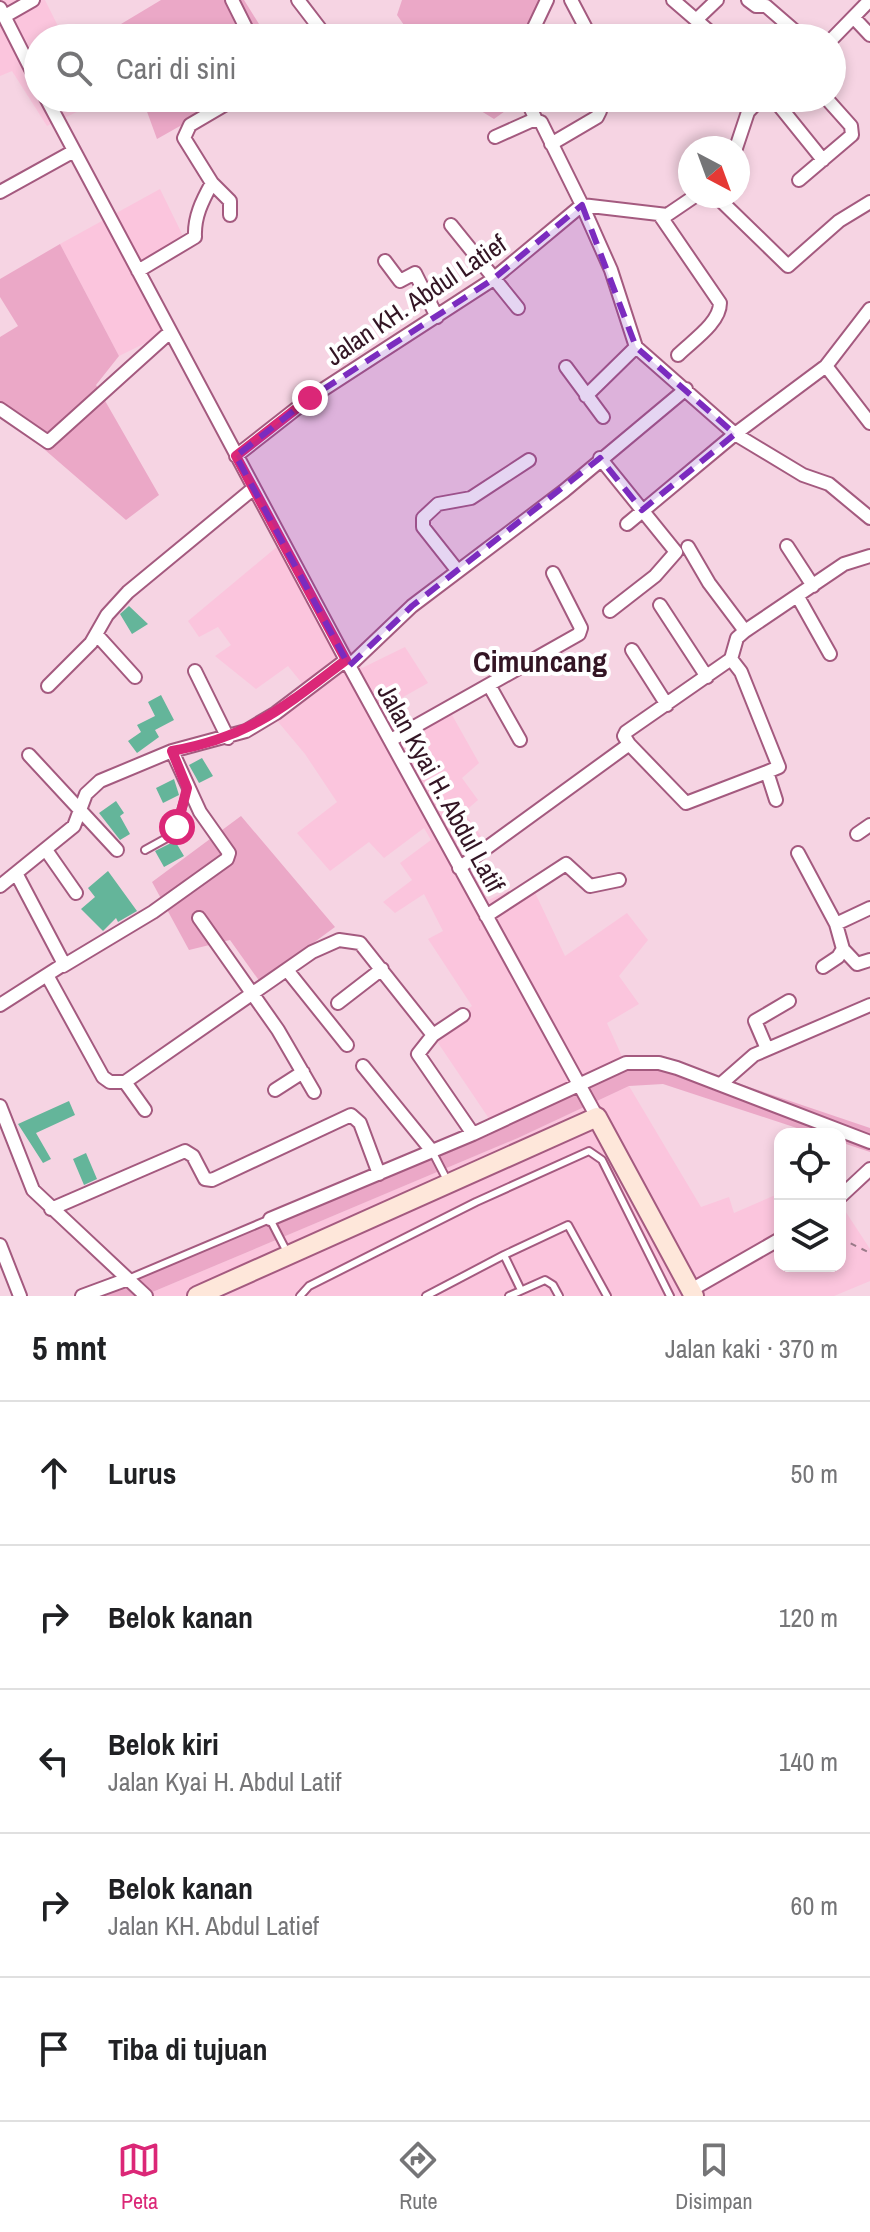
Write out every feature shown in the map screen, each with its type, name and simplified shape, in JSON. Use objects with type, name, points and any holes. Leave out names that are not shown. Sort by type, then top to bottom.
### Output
[{"type":"street","points":[[24,55],[2,12],[33,0]]},
{"type":"street","points":[[232,0],[244,24]]},
{"type":"street","points":[[298,0],[316,24]]},
{"type":"street","points":[[536,24],[547,0]]},
{"type":"street","points":[[571,0],[584,24]]},
{"type":"street","points":[[673,0],[701,24]]},
{"type":"street","points":[[696,20],[717,0]]},
{"type":"street","points":[[748,0],[756,6],[766,6],[787,24]]},
{"type":"street","points":[[846,27],[865,2]]},
{"type":"street","points":[[855,19],[870,35]]},
{"type":"street","name":"Jalan Kyai H. Abdul Latif","points":[[53,112],[347,663],[597,1117]]},
{"type":"street","points":[[214,112],[186,130],[184,138],[212,183],[230,201],[230,215]]},
{"type":"street","points":[[532,112],[582,205],[611,270],[636,347],[735,434],[803,475],[829,484],[870,518]]},
{"type":"street","points":[[551,144],[597,117],[600,112]]},
{"type":"street","points":[[740,136],[748,112]]},
{"type":"street","points":[[784,112],[823,160]]},
{"type":"street","points":[[799,180],[853,130],[838,112]]},
{"type":"street","points":[[495,137],[536,120]]},
{"type":"street","points":[[1,189],[74,151]]},
{"type":"street","points":[[138,271],[195,237],[201,202],[212,183]]},
{"type":"street","points":[[728,208],[788,266],[839,221],[870,202]]},
{"type":"street","points":[[582,205],[659,214],[681,208]]},
{"type":"street","name":"Jalan KH. Abdul Latief","points":[[236,456],[310,398],[492,280],[582,205]]},
{"type":"street","points":[[659,214],[720,303],[720,312],[714,320],[678,355]]},
{"type":"street","points":[[451,225],[492,280],[518,308]]},
{"type":"street","points":[[385,261],[400,281],[415,273],[437,317]]},
{"type":"street","points":[[627,524],[735,434],[826,366],[870,309]]},
{"type":"street","points":[[0,409],[48,442],[170,332]]},
{"type":"street","points":[[586,396],[636,347]]},
{"type":"street","points":[[826,366],[870,423]]},
{"type":"street","points":[[566,367],[603,417]]},
{"type":"street","points":[[1,883],[74,826],[86,794],[100,781],[172,751],[228,738],[276,713],[347,663],[457,570],[564,491],[686,389]]},
{"type":"street","points":[[600,458],[675,549],[675,557],[610,611]]},
{"type":"street","points":[[457,570],[423,527],[423,518],[438,504],[471,498],[529,460]]},
{"type":"street","points":[[48,686],[97,635],[107,615],[128,592],[254,488]]},
{"type":"street","points":[[787,546],[813,586]]},
{"type":"street","points":[[688,547],[705,577],[745,631]]},
{"type":"street","points":[[731,659],[741,672],[779,767],[686,803],[629,744],[624,736],[626,732],[731,659],[737,638],[745,631],[844,564],[870,556]]},
{"type":"street","points":[[391,740],[581,631],[553,573]]},
{"type":"street","points":[[798,597],[830,654]]},
{"type":"street","points":[[660,605],[707,677]]},
{"type":"street","points":[[97,635],[135,677]]},
{"type":"street","points":[[632,650],[667,705]]},
{"type":"street","points":[[195,671],[228,738]]},
{"type":"street","points":[[489,685],[520,740]]},
{"type":"street","points":[[459,868],[629,744]]},
{"type":"street","points":[[0,1005],[153,912],[227,859],[229,853],[187,788],[172,751]]},
{"type":"street","points":[[29,755],[117,850]]},
{"type":"street","points":[[767,772],[776,800]]},
{"type":"street","points":[[857,834],[870,825]]},
{"type":"street","points":[[46,850],[76,893]]},
{"type":"street","points":[[798,853],[836,924],[843,949],[857,964],[870,960]]},
{"type":"street","points":[[486,916],[566,864],[590,886],[619,880]]},
{"type":"street","points":[[16,873],[63,966]]},
{"type":"street","points":[[836,924],[870,908]]},
{"type":"street","points":[[199,918],[252,993],[314,1092]]},
{"type":"street","points":[[48,977],[103,1077],[110,1082],[125,1082],[312,952],[339,940],[360,943],[433,1035]]},
{"type":"street","points":[[823,967],[838,957],[843,949]]},
{"type":"street","points":[[338,1003],[382,969]]},
{"type":"street","points":[[287,970],[347,1045]]},
{"type":"street","points":[[767,1049],[755,1021],[789,1001]]},
{"type":"street","points":[[722,1083],[743,1063],[767,1049],[870,1005]]},
{"type":"street","points":[[463,1015],[433,1035],[418,1054],[473,1134]]},
{"type":"street","points":[[270,1219],[473,1134],[626,1063],[659,1063],[722,1083],[870,1142]]},
{"type":"street","points":[[363,1066],[432,1151]]},
{"type":"street","points":[[275,1090],[303,1072]]},
{"type":"street","points":[[125,1082],[145,1110]]},
{"type":"street","points":[[0,1106],[5,1135],[27,1181],[51,1209],[134,1277],[146,1296]]},
{"type":"street","points":[[51,1209],[185,1151],[193,1156],[205,1179],[212,1180],[351,1115],[360,1123],[379,1174]]},
{"type":"street","points":[[197,1296],[597,1117],[692,1293],[774,1243]]},
{"type":"street","points":[[846,1191],[870,1169]]},
{"type":"street","points":[[0,1245],[20,1296]]},
{"type":"street","points":[[82,1296],[134,1277]]},
{"type":"lane","points":[[145,850],[176,831],[187,788]]},
{"type":"lane","points":[[432,1151],[449,1185]]},
{"type":"lane","points":[[300,1296],[309,1286],[434,1223],[589,1151],[602,1160],[670,1296]]},
{"type":"lane","points":[[134,1277],[270,1219],[289,1255]]},
{"type":"lane","points":[[426,1296],[568,1225],[607,1296]]},
{"type":"lane","points":[[504,1255],[521,1290]]},
{"type":"lane","points":[[509,1296],[545,1280],[553,1285],[559,1296]]},
{"type":"path","points":[[846,1241],[870,1253]]},
{"type":"highlighted area","points":[[582,205],[636,347],[735,434],[642,510],[600,458],[412,606],[349,666],[236,456],[310,398],[492,280]]},
{"type":"shaded area","points":[[0,0],[45,0],[57,24],[24,24],[24,90],[12,71],[0,76]]},
{"type":"shaded area","points":[[161,0],[244,0],[259,24],[121,24]]},
{"type":"shaded area","points":[[402,0],[543,0],[540,13],[532,24],[403,24],[397,15]]},
{"type":"shaded area","points":[[38,112],[77,112],[47,126]]},
{"type":"shaded area","points":[[147,112],[205,112],[157,139]]},
{"type":"shaded area","points":[[483,112],[504,112],[494,119]]},
{"type":"shaded area","points":[[160,189],[184,238],[143,262],[176,328],[119,356],[60,244]]},
{"type":"shaded area","points":[[60,244],[119,356],[96,385],[159,495],[126,520],[0,411],[0,337],[18,326],[0,297],[0,279]]},
{"type":"shaded area","points":[[285,540],[362,668],[405,647],[428,683],[382,709],[393,729],[447,706],[479,763],[462,778],[478,800],[464,812],[483,839],[460,853],[488,900],[530,882],[565,956],[627,913],[648,940],[619,976],[639,1004],[607,1023],[624,1061],[494,1126],[432,1034],[472,1006],[428,939],[443,931],[424,894],[395,913],[383,902],[412,880],[400,863],[431,840],[424,828],[384,858],[369,842],[330,871],[297,833],[337,802],[305,754],[269,711],[305,687],[288,666],[256,689],[215,656],[231,645],[218,627],[199,637],[188,621]]},
{"type":"shaded area","points":[[241,816],[335,927],[260,982],[230,940],[189,950],[152,882]]},
{"type":"shaded area","points":[[624,1061],[675,1062],[870,1128],[870,1152],[846,1144],[846,1128],[797,1128],[663,1084],[629,1086],[518,1138],[143,1296],[83,1296],[513,1118]]},
{"type":"shaded area","points":[[629,1086],[701,1207],[729,1197],[734,1213],[774,1196],[774,1272],[846,1272],[846,1212],[870,1249],[870,1281],[834,1296],[143,1296],[518,1138]]},
{"type":"building","points":[[129,606],[148,624],[132,634],[120,614]]},
{"type":"building","points":[[161,695],[174,720],[155,730],[159,737],[137,753],[128,741],[141,732],[137,725],[155,716],[148,702]]},
{"type":"building","points":[[202,758],[213,776],[199,783],[189,765]]},
{"type":"building","points":[[174,779],[179,795],[163,803],[156,788]]},
{"type":"building","points":[[116,801],[124,813],[120,816],[130,834],[120,840],[99,813]]},
{"type":"building","points":[[175,841],[184,856],[164,867],[155,851]]},
{"type":"building","points":[[108,871],[137,911],[118,922],[116,918],[103,931],[81,909],[95,897],[88,888]]},
{"type":"building","points":[[69,1101],[75,1115],[36,1133],[51,1159],[43,1163],[18,1124]]},
{"type":"building","points":[[86,1153],[97,1179],[84,1185],[73,1159]]},
{"type":"district","name":"Cimuncang","points":[[540,662]]},
{"type":"route","points":[[177,827],[187,788],[172,751],[201,746],[246,731],[276,713],[346,660],[236,456],[310,398]]}]
